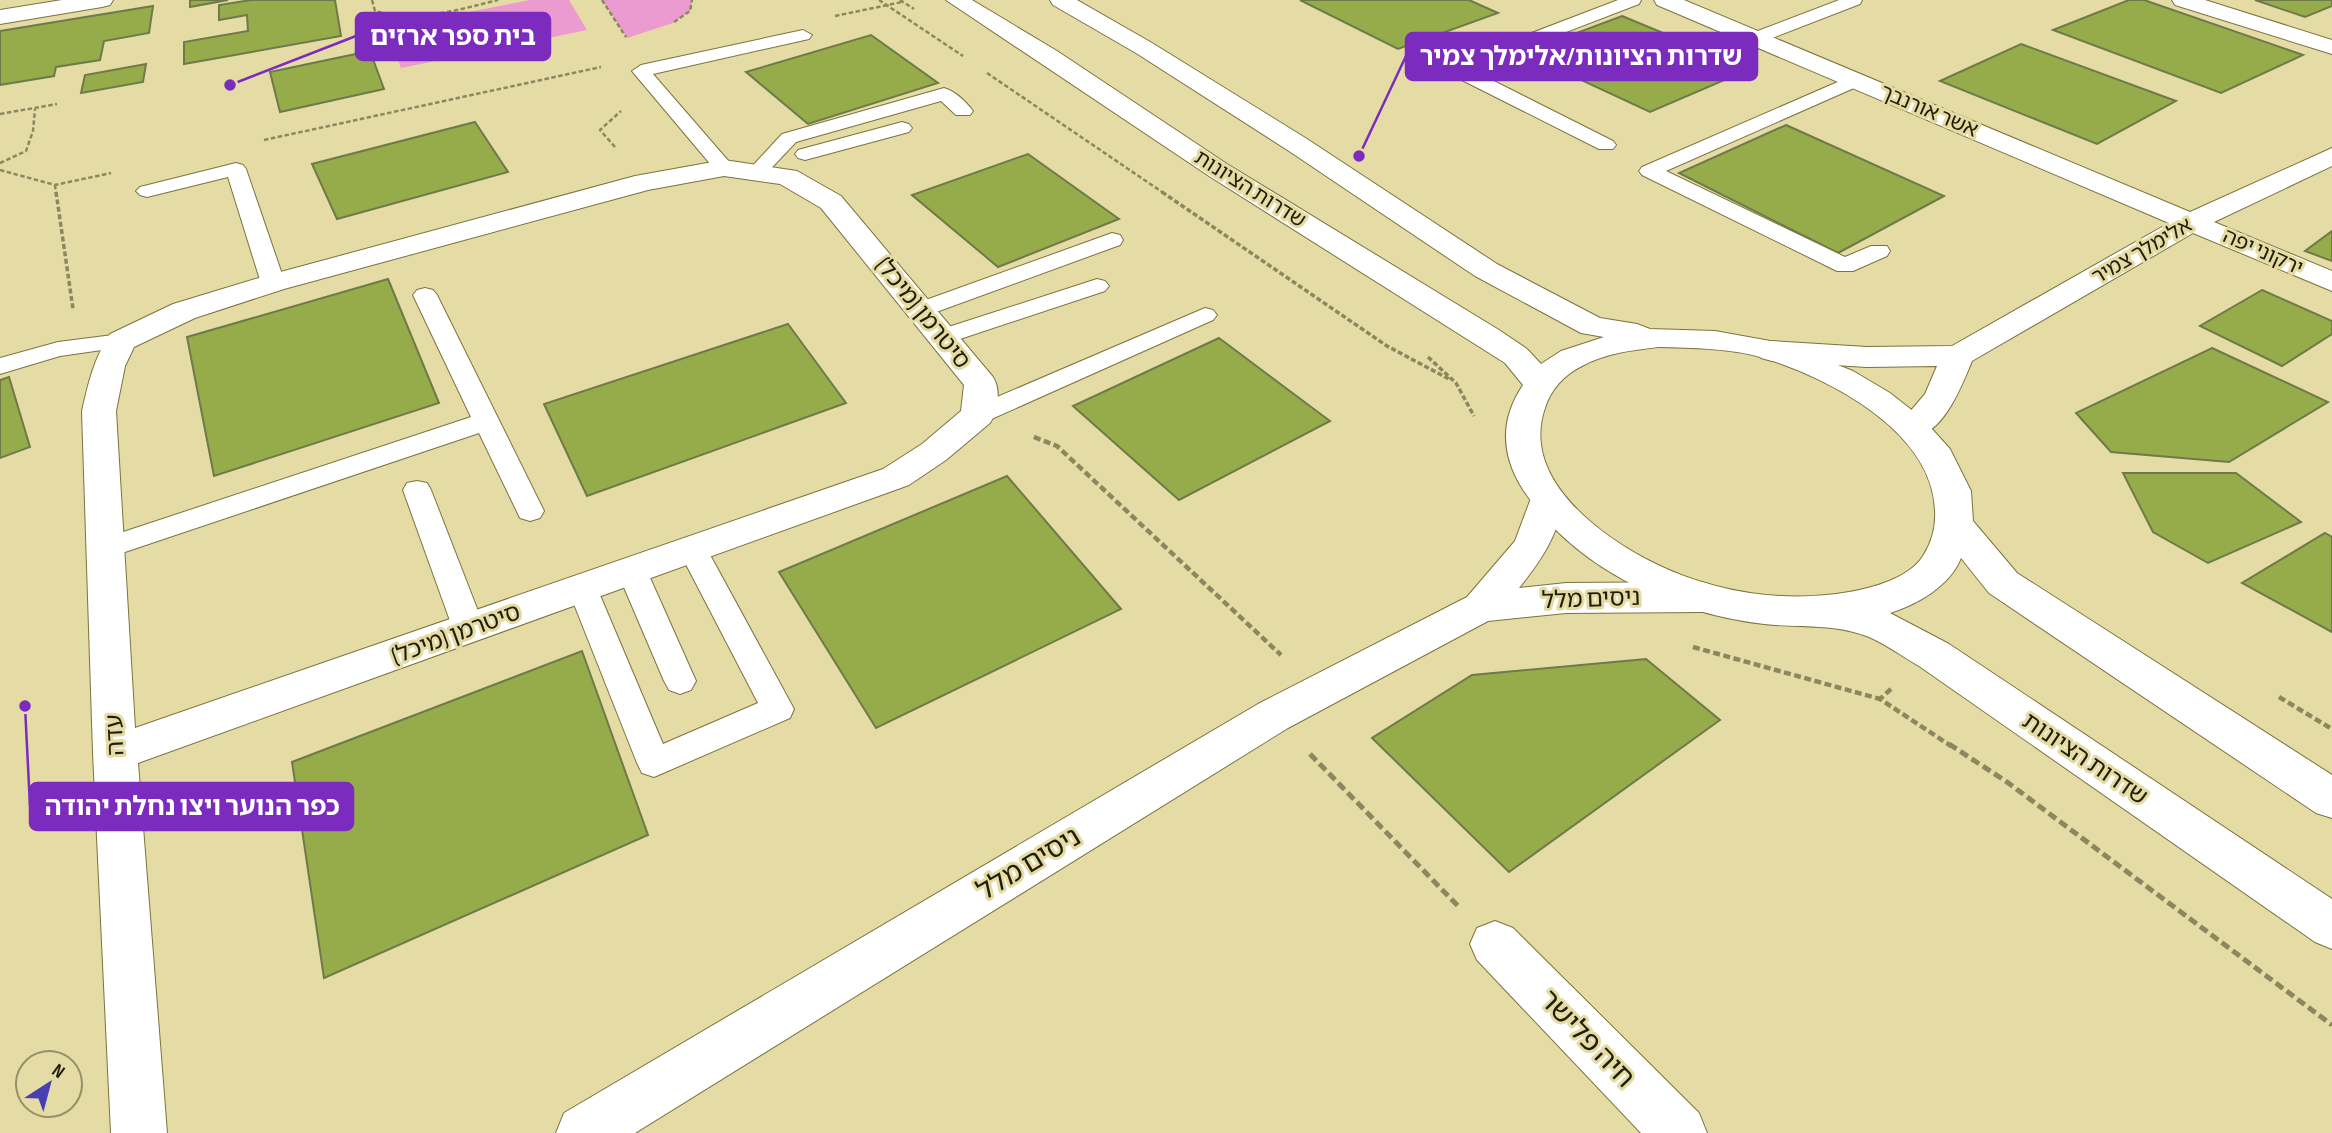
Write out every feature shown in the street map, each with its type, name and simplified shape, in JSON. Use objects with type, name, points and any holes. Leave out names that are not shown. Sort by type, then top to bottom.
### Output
[{"type":"street","points":[[0,17],[102,0]]},
{"type":"street","name":"שדרות הציונות","points":[[957,0],[1049,57],[1218,170],[1488,337],[1516,356],[1539,383]]},
{"type":"street","points":[[1061,0],[1144,48],[1298,145],[1486,270],[1592,326],[1659,337],[1715,339],[1772,351],[1825,370],[1873,396],[1913,428],[1940,460],[1954,493],[1956,526],[1937,567],[1894,597],[1829,611],[1788,612],[1744,607],[1702,597],[1638,572],[1585,538],[1547,499],[1528,468],[1521,436],[1525,408],[1539,383],[1569,359],[1610,344],[1659,337]]},
{"type":"street","name":"אשר אורנבך","points":[[1665,0],[2194,221]]},
{"type":"street","points":[[2183,0],[2332,47]]},
{"type":"street","name":"אלימלך צמיר","points":[[1772,351],[1867,358],[1958,356],[2194,221],[2332,156]]},
{"type":"street","name":"סיטרמן (מיכל)","points":[[115,753],[896,477],[934,452],[978,415],[981,384],[831,202],[787,177],[740,171],[645,182],[273,283],[184,311],[121,341]]},
{"type":"street","name":"ירקוני יפה","points":[[2194,221],[2332,282]]},
{"type":"street","name":"עדה","points":[[121,341],[108,366],[99,411],[115,753],[139,1133]]},
{"type":"street","points":[[1913,428],[1940,398],[1958,356]]},
{"type":"street","name":"ניסים מלל","points":[[1481,607],[1531,547],[1541,524],[1547,499]]},
{"type":"street","points":[[1956,526],[2003,583],[2332,799]]},
{"type":"street","name":"ניסים מלל","points":[[584,1133],[1273,716],[1481,607],[1566,598],[1702,597]]},
{"type":"street","name":"שדרות הציונות","points":[[1829,611],[1881,625],[1934,655],[2332,926]]},
{"type":"street","name":"חיה פלישר","points":[[1495,944],[1679,1133]]},
{"type":"lane","points":[[1606,145],[1455,69],[1633,0]]},
{"type":"lane","points":[[1756,38],[1854,0]]},
{"type":"lane","points":[[740,171],[641,71],[803,35]]},
{"type":"lane","points":[[1856,80],[1649,171],[1845,266],[1879,251]]},
{"type":"lane","points":[[740,171],[789,138],[944,94],[963,111]]},
{"type":"lane","points":[[740,171],[902,128]]},
{"type":"lane","points":[[147,191],[236,169],[273,283]]},
{"type":"lane","points":[[920,310],[1112,240]]},
{"type":"lane","points":[[942,337],[1097,286]]},
{"type":"lane","points":[[425,295],[530,511]]},
{"type":"lane","points":[[978,415],[1205,315]]},
{"type":"lane","points":[[0,366],[58,349],[121,341]]},
{"type":"lane","points":[[106,548],[486,421]]},
{"type":"lane","points":[[416,490],[469,629]]},
{"type":"lane","points":[[583,589],[654,763],[778,709],[693,549]]},
{"type":"lane","points":[[632,571],[680,681]]},
{"type":"path","points":[[372,0],[375,11],[392,18],[420,16],[498,0]]},
{"type":"path","points":[[602,0],[627,38]]},
{"type":"path","points":[[673,23],[690,11],[692,0]]},
{"type":"path","points":[[879,0],[967,59]]},
{"type":"path","points":[[864,10],[903,2]]},
{"type":"path","points":[[257,141],[605,66]]},
{"type":"path","points":[[978,67],[1387,346],[1456,383]]},
{"type":"path","points":[[593,69],[600,79]]},
{"type":"path","points":[[0,114],[57,104]]},
{"type":"path","points":[[0,163],[26,151],[33,131],[35,109]]},
{"type":"path","points":[[621,111],[600,130],[645,182]]},
{"type":"path","points":[[0,170],[55,185],[122,170]]},
{"type":"path","points":[[55,185],[73,312],[121,341]]},
{"type":"path","points":[[978,415],[1057,446],[1320,692]]},
{"type":"path","points":[[1934,655],[1880,699],[2007,782],[2332,1025]]},
{"type":"path","points":[[1273,716],[1495,944]]},
{"type":"shaded area","points":[[530,0],[569,0],[587,30],[401,68],[387,28]]},
{"type":"shaded area","points":[[602,0],[692,0],[690,11],[673,23],[627,38]]},
{"type":"building","points":[[190,0],[228,0],[190,7]]},
{"type":"building","points":[[251,0],[335,0],[341,36],[184,64],[184,42],[248,31],[247,15],[219,20],[219,5]]},
{"type":"building","points":[[1300,0],[1469,0],[1498,13],[1398,49]]},
{"type":"building","points":[[2129,0],[2144,0],[2303,55],[2221,93],[2053,30]]},
{"type":"building","points":[[2255,0],[2332,0],[2332,6],[2305,17]]},
{"type":"building","points":[[153,6],[149,33],[104,41],[100,60],[56,67],[54,76],[0,85],[0,31]]},
{"type":"building","points":[[1622,16],[1750,69],[1650,112],[1523,53]]},
{"type":"building","points":[[871,35],[938,83],[808,124],[746,72]]},
{"type":"building","points":[[2021,44],[2176,101],[2097,144],[1940,81]]},
{"type":"building","points":[[370,51],[384,89],[280,112],[270,72]]},
{"type":"building","points":[[146,64],[143,82],[81,93],[85,75]]},
{"type":"building","points":[[475,122],[508,172],[337,219],[312,164]]},
{"type":"building","points":[[1786,125],[1944,196],[1838,253],[1679,173]]},
{"type":"building","points":[[1028,154],[1119,219],[998,267],[912,195]]},
{"type":"building","points":[[2332,231],[2332,261],[2305,251]]},
{"type":"building","points":[[388,279],[439,403],[214,476],[187,337]]},
{"type":"building","points":[[2262,290],[2332,321],[2332,334],[2282,366],[2200,326]]},
{"type":"building","points":[[788,324],[846,403],[587,496],[544,404]]},
{"type":"building","points":[[1219,338],[1330,421],[1179,500],[1073,406]]},
{"type":"building","points":[[2212,348],[2328,402],[2229,462],[2111,452],[2076,413]]},
{"type":"building","points":[[9,377],[30,447],[0,458],[0,380]]},
{"type":"building","points":[[2123,473],[2236,473],[2301,522],[2208,563],[2153,532]]},
{"type":"building","points":[[1007,476],[1121,609],[876,728],[779,572]]},
{"type":"building","points":[[2325,533],[2332,537],[2332,632],[2242,583]]},
{"type":"building","points":[[582,651],[648,835],[324,978],[292,762]]},
{"type":"building","points":[[1646,659],[1720,720],[1509,872],[1372,738],[1472,675]]},
{"type":"place","name":"בית ספר ארזים","points":[[230,85]]},
{"type":"place","name":"שדרות הציונות/אלימלך צמיר","points":[[1359,156]]},
{"type":"place","name":"כפר הנוער ויצו נחלת יהודה","points":[[25,706]]}]
